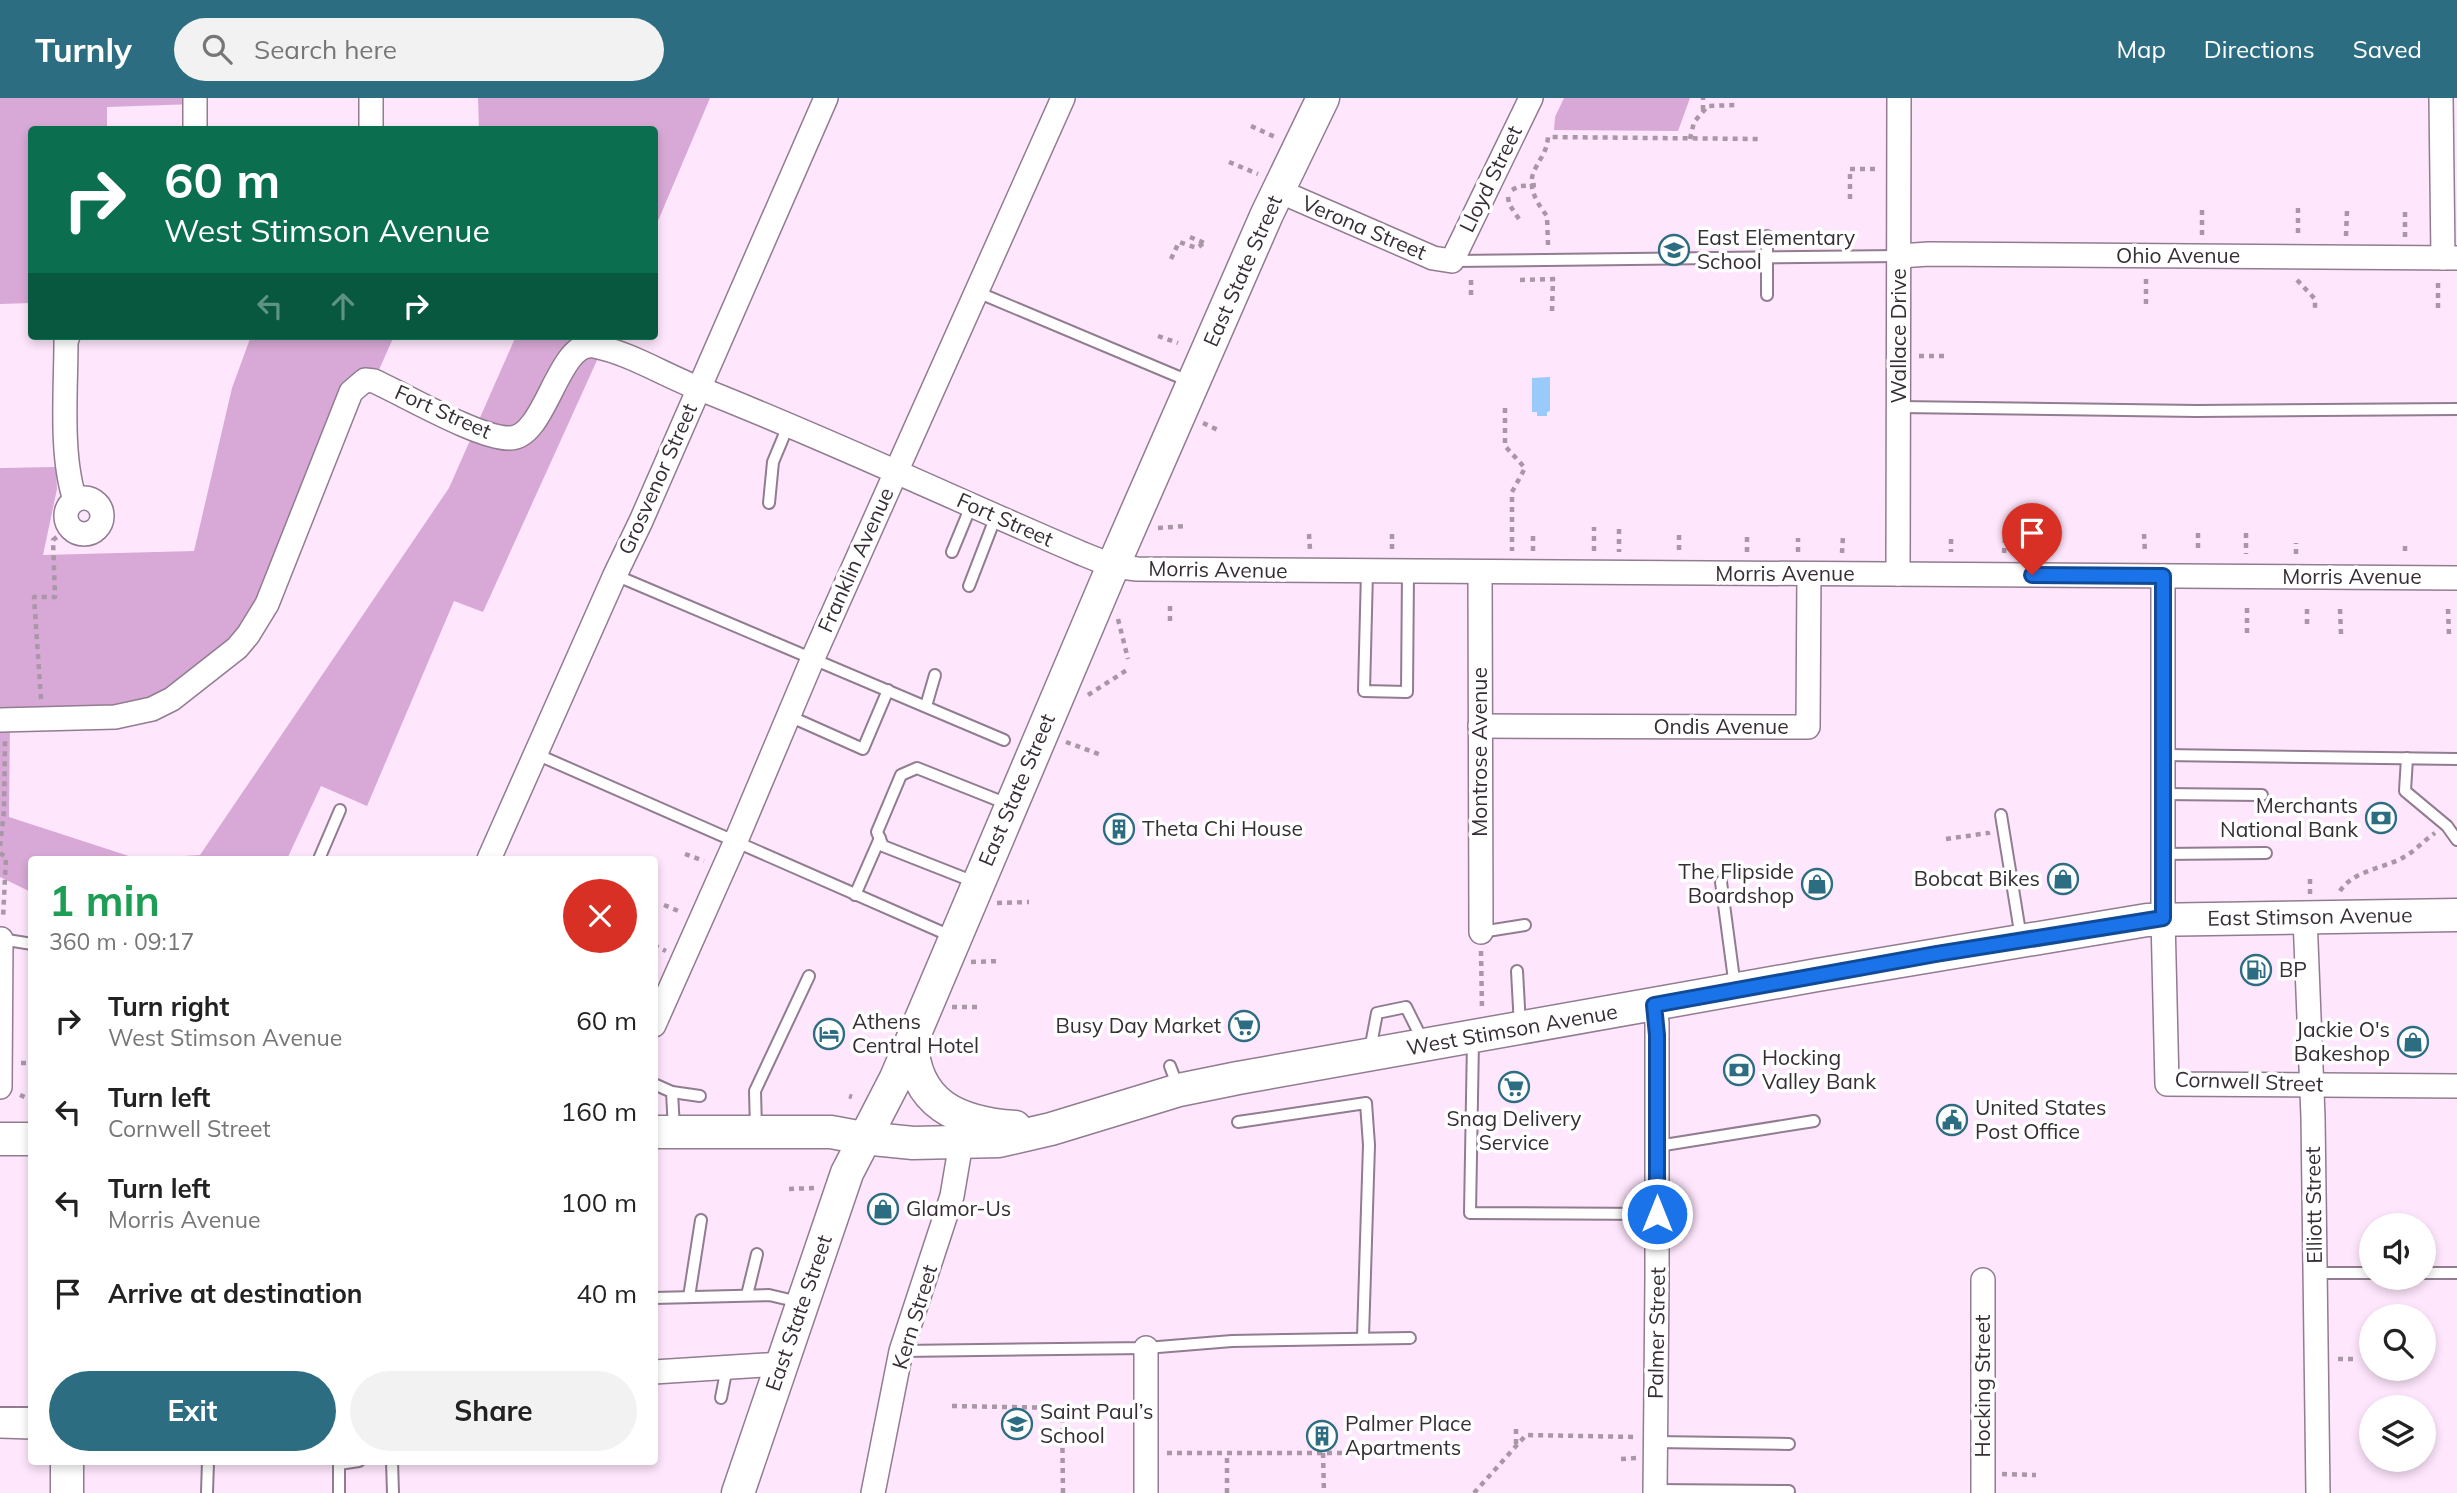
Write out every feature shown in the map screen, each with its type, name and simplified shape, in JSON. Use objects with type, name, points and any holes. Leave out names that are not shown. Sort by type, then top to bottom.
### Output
[{"type":"main road","name":"East State Street","points":[[738,1493],[847,1173],[896,1078],[925,1040],[963,950],[991,893],[1012,806],[1194,383],[1266,182],[1323,98]]},
{"type":"main road","name":"East Stimson Avenue","points":[[2163,918],[2308,902],[2457,915]]},
{"type":"main road","name":"West Stimson Avenue","points":[[664,1132],[831,1132],[913,1143],[999,1141],[1051,1129],[1174,1078],[1370,1055],[1425,1045],[1478,1024],[1520,1029],[2163,918]]},
{"type":"main road","points":[[925,1040],[912,1056],[918,1077],[932,1098],[942,1107],[986,1124],[1051,1129]]},
{"type":"main road","points":[[0,1139],[28,1139]]},
{"type":"main road","points":[[67,1465],[67,1493]]},
{"type":"street","points":[[195,98],[195,126]]},
{"type":"street","points":[[370,98],[371,126]]},
{"type":"street","name":"Grosvenor Street","points":[[490,856],[641,521],[826,98]]},
{"type":"street","name":"Franklin Avenue","points":[[658,1016],[895,472],[1063,98]]},
{"type":"street","name":"Lloyd Street","points":[[1462,266],[1531,98]]},
{"type":"street","name":"Wallace Drive","points":[[1898,574],[1899,98]]},
{"type":"street","points":[[2441,98],[2450,258]]},
{"type":"street","name":"Verona Street","points":[[1266,182],[1433,258],[1462,266]]},
{"type":"street","name":"Ohio Avenue","points":[[1899,256],[1942,254],[2450,258]]},
{"type":"street","points":[[67,340],[67,447],[69,483],[75,500]]},
{"type":"street","name":"Fort Street","points":[[3,724],[116,717],[152,709],[172,699],[237,648],[267,604],[351,392],[365,380],[384,385],[492,436],[506,439],[520,436],[530,428],[552,388],[577,350],[583,347],[596,346],[618,354],[1113,566]]},
{"type":"street","points":[[75,500],[93,500],[101,509],[102,522],[94,532],[76,533],[69,528],[65,514],[70,503],[75,500]]},
{"type":"street","name":"Morris Avenue","points":[[1113,566],[1151,570],[1367,572],[2457,578]]},
{"type":"street","name":"Montrose Avenue","points":[[1480,572],[1481,932]]},
{"type":"street","name":"Ondis Avenue","points":[[1480,726],[1808,727],[1809,574]]},
{"type":"street","name":"Cornwell Street","points":[[2163,576],[2163,918],[2167,1084],[2457,1086]]},
{"type":"street","name":"Elliott Street","points":[[2308,902],[2318,1493]]},
{"type":"street","points":[[0,1087],[2,935]]},
{"type":"street","name":"Palmer Street","points":[[1654,1005],[1657,1035],[1658,1146],[1648,1440],[1655,1491]]},
{"type":"street","name":"Kern Street","points":[[873,1493],[901,1351],[952,1196],[961,1143]]},
{"type":"street","name":"Hocking Street","points":[[1983,1280],[1983,1493]]},
{"type":"street","points":[[1146,1348],[1146,1493]]},
{"type":"street","points":[[658,1372],[781,1364]]},
{"type":"street","points":[[0,1426],[28,1427]]},
{"type":"lane","points":[[1767,236],[1767,295]]},
{"type":"lane","points":[[1462,266],[1520,259],[1899,256]]},
{"type":"lane","points":[[977,292],[1194,383]]},
{"type":"lane","points":[[1899,407],[2197,411],[2457,409]]},
{"type":"lane","points":[[769,503],[773,462],[788,426]]},
{"type":"lane","points":[[952,552],[971,506]]},
{"type":"lane","points":[[969,586],[996,516]]},
{"type":"lane","points":[[1367,572],[1364,691],[1407,692],[1408,572]]},
{"type":"lane","points":[[615,575],[1004,740]]},
{"type":"lane","points":[[926,706],[935,676]]},
{"type":"lane","points":[[789,716],[863,749],[888,690]]},
{"type":"lane","points":[[536,754],[855,895],[963,950]]},
{"type":"lane","points":[[2164,755],[2457,759]]},
{"type":"lane","points":[[2407,758],[2405,791],[2447,826],[2457,840]]},
{"type":"lane","points":[[991,893],[883,846],[877,832],[901,775],[917,768],[1012,806]]},
{"type":"lane","points":[[2164,794],[2262,794]]},
{"type":"lane","points":[[320,856],[340,810]]},
{"type":"lane","points":[[2001,815],[2021,941]]},
{"type":"lane","points":[[855,895],[880,838]]},
{"type":"lane","points":[[2163,854],[2266,853]]},
{"type":"lane","points":[[1721,882],[1735,990]]},
{"type":"lane","points":[[1481,932],[1525,925]]},
{"type":"lane","points":[[2,935],[28,943]]},
{"type":"lane","points":[[1517,971],[1520,1029]]},
{"type":"lane","points":[[756,1132],[755,1091],[809,976]]},
{"type":"lane","points":[[1478,1024],[1470,1213],[1657,1214]]},
{"type":"lane","points":[[658,1086],[672,1092],[700,1096]]},
{"type":"lane","points":[[664,1132],[672,1092]]},
{"type":"lane","points":[[1238,1122],[1366,1103],[1369,1145],[1363,1337]]},
{"type":"lane","points":[[1658,1146],[1814,1121]]},
{"type":"lane","points":[[689,1297],[701,1220]]},
{"type":"lane","points":[[747,1295],[757,1254]]},
{"type":"lane","points":[[2316,1273],[2359,1273]]},
{"type":"lane","points":[[2436,1273],[2457,1273]]},
{"type":"lane","points":[[658,1298],[769,1295],[802,1302]]},
{"type":"lane","points":[[901,1351],[1146,1348],[1232,1341],[1410,1338]]},
{"type":"lane","points":[[721,1398],[727,1367]]},
{"type":"lane","points":[[0,1413],[28,1413]]},
{"type":"lane","points":[[1648,1440],[1789,1444]]},
{"type":"lane","points":[[207,1493],[208,1465]]},
{"type":"lane","points":[[339,1465],[339,1493]]},
{"type":"lane","points":[[392,1465],[393,1493]]},
{"type":"lane","points":[[1655,1491],[1789,1491]]},
{"type":"path","points":[[1703,98],[1703,110]]},
{"type":"path","points":[[1690,139],[1694,122],[1707,106],[1735,105]]},
{"type":"path","points":[[1251,126],[1271,136]]},
{"type":"path","points":[[1548,245],[1547,216],[1536,205],[1533,172],[1547,150],[1548,137],[1759,139]]},
{"type":"path","points":[[1228,162],[1266,182]]},
{"type":"path","points":[[1850,199],[1850,169],[1875,169]]},
{"type":"path","points":[[1519,219],[1509,204],[1508,196],[1519,186],[1536,185]]},
{"type":"path","points":[[2405,207],[2405,237]]},
{"type":"path","points":[[2298,208],[2298,235]]},
{"type":"path","points":[[2202,209],[2202,235]]},
{"type":"path","points":[[2346,236],[2347,211]]},
{"type":"path","points":[[1171,259],[1179,242],[1191,247],[1204,243],[1190,237]]},
{"type":"path","points":[[1462,266],[1471,295]]},
{"type":"path","points":[[1520,279],[1554,278],[1552,311]]},
{"type":"path","points":[[2146,279],[2146,307]]},
{"type":"path","points":[[2297,280],[2315,299],[2315,309]]},
{"type":"path","points":[[2438,281],[2438,308]]},
{"type":"path","points":[[1158,336],[1178,343]]},
{"type":"path","points":[[1918,355],[1946,356]]},
{"type":"path","points":[[1505,408],[1506,446],[1525,468],[1513,492],[1512,551]]},
{"type":"path","points":[[1198,421],[1218,430]]},
{"type":"path","points":[[1152,528],[1185,526]]},
{"type":"path","points":[[1594,527],[1594,552]]},
{"type":"path","points":[[41,707],[34,597],[55,597],[53,540],[69,528]]},
{"type":"path","points":[[1619,529],[1619,552]]},
{"type":"path","points":[[2047,552],[2048,529]]},
{"type":"path","points":[[1533,532],[1533,551]]},
{"type":"path","points":[[2198,533],[2198,553]]},
{"type":"path","points":[[1309,534],[1310,551]]},
{"type":"path","points":[[1392,534],[1392,551]]},
{"type":"path","points":[[2144,534],[2145,553]]},
{"type":"path","points":[[2246,534],[2246,554]]},
{"type":"path","points":[[1679,535],[1679,552]]},
{"type":"path","points":[[1747,536],[1747,552]]},
{"type":"path","points":[[1842,552],[1843,536]]},
{"type":"path","points":[[1798,538],[1798,552]]},
{"type":"path","points":[[2004,553],[2005,538]]},
{"type":"path","points":[[1951,539],[1951,552]]},
{"type":"path","points":[[2296,543],[2296,554]]},
{"type":"path","points":[[2405,545],[2405,554]]},
{"type":"path","points":[[1170,604],[1170,621]]},
{"type":"path","points":[[2247,608],[2247,633]]},
{"type":"path","points":[[2307,608],[2307,624]]},
{"type":"path","points":[[2340,609],[2341,634]]},
{"type":"path","points":[[2448,609],[2448,635]]},
{"type":"path","points":[[1118,618],[1128,659]]},
{"type":"path","points":[[1084,698],[1126,670]]},
{"type":"path","points":[[0,846],[4,811],[3,724]]},
{"type":"path","points":[[1065,741],[1101,755]]},
{"type":"path","points":[[2336,897],[2354,878],[2408,855],[2421,842],[2447,826]]},
{"type":"path","points":[[1946,839],[1988,833],[1990,846]]},
{"type":"path","points":[[0,853],[6,857],[2,935]]},
{"type":"path","points":[[685,854],[713,865]]},
{"type":"path","points":[[2308,902],[2310,879]]},
{"type":"path","points":[[991,893],[1028,902]]},
{"type":"path","points":[[664,905],[691,916]]},
{"type":"path","points":[[1478,1024],[1481,932]]},
{"type":"path","points":[[963,950],[1001,961]]},
{"type":"path","points":[[951,1007],[978,1007]]},
{"type":"path","points":[[925,1040],[958,1046]]},
{"type":"path","points":[[789,1189],[819,1188]]},
{"type":"path","points":[[2330,1359],[2354,1359]]},
{"type":"path","points":[[952,1406],[1062,1408],[1063,1493]]},
{"type":"path","points":[[1516,1427],[1516,1446]]},
{"type":"path","points":[[1474,1493],[1526,1434],[1648,1440]]},
{"type":"path","points":[[1159,1453],[1422,1453]]},
{"type":"path","points":[[1227,1453],[1227,1493]]},
{"type":"path","points":[[1322,1453],[1324,1493]]},
{"type":"path","points":[[2000,1474],[2036,1475]]},
{"type":"shaded area","points":[[0,98],[195,98],[195,104],[107,107],[107,126],[28,126],[28,303],[0,304]]},
{"type":"shaded area","points":[[478,98],[710,98],[658,221],[658,126],[479,126]]},
{"type":"shaded area","points":[[1564,98],[1690,98],[1678,131],[1554,130],[1555,117]]},
{"type":"shaded area","points":[[250,340],[392,340],[374,381],[365,380],[267,604],[172,699],[10,722],[9,817],[129,856],[28,856],[28,891],[0,877],[0,468],[56,467],[57,489],[43,555],[194,551],[232,388]]},
{"type":"shaded area","points":[[514,340],[606,340],[483,612],[454,601],[367,806],[321,786],[288,856],[184,856],[200,855],[449,488]]},
{"type":"water","points":[[1550,377],[1550,411],[1547,416],[1537,416],[1537,412],[1532,412],[1532,378]]},
{"type":"place","name":"East Elementary School","points":[[1674,250]]},
{"type":"place","name":"Merchants National Bank","points":[[2381,818]]},
{"type":"place","name":"Theta Chi House","points":[[1119,829]]},
{"type":"place","name":"Bobcat Bikes","points":[[2063,879]]},
{"type":"place","name":"The Flipside Boardshop","points":[[1817,884]]},
{"type":"place","name":"BP","points":[[2256,970]]},
{"type":"place","name":"Busy Day Market","points":[[1244,1026]]},
{"type":"place","name":"Athens Central Hotel","points":[[829,1034]]},
{"type":"place","name":"Jackie O's Bakeshop","points":[[2413,1042]]},
{"type":"place","name":"Hocking Valley Bank","points":[[1739,1070]]},
{"type":"place","name":"Snag Delivery Service","points":[[1514,1087]]},
{"type":"place","name":"United States Post Office","points":[[1952,1120]]},
{"type":"place","name":"Glamor-Us","points":[[883,1209]]},
{"type":"place","name":"Saint Paul’s School","points":[[1017,1424]]},
{"type":"place","name":"Palmer Place Apartments","points":[[1322,1436]]},
{"type":"route","points":[[1657,1214],[1657,1023],[1654,1005],[1936,954],[2163,918],[2163,576],[2032,575]]}]
